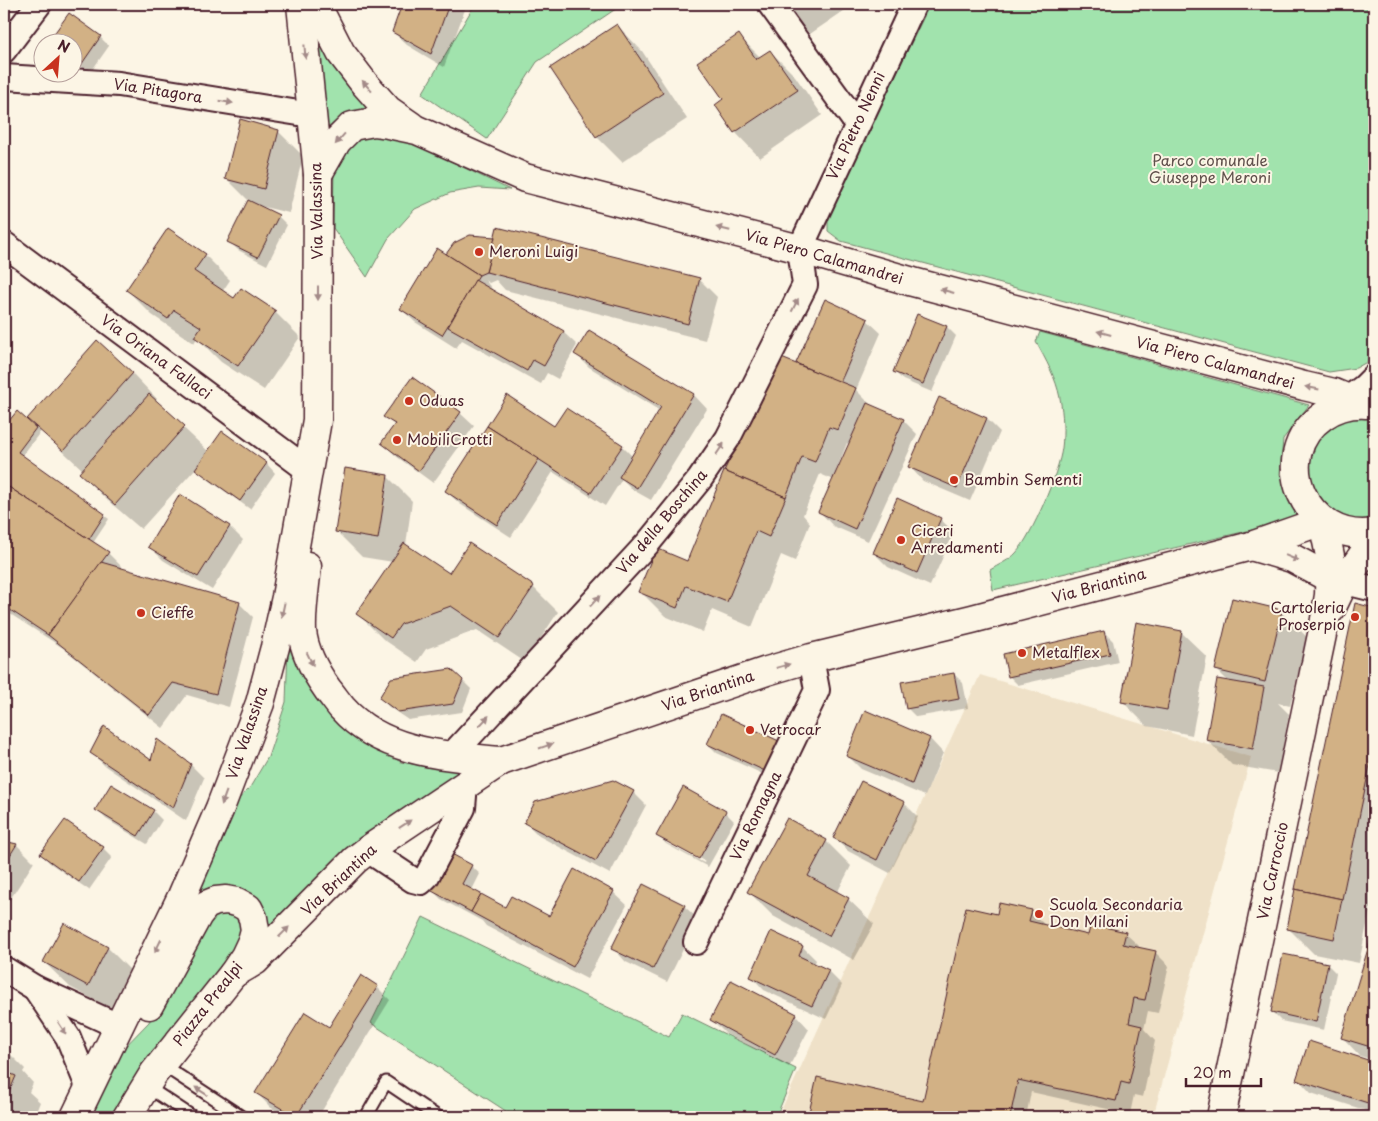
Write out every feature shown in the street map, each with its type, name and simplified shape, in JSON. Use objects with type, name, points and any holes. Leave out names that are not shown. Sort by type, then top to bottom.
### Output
[{"type":"main road","name":"Via Valassina","points":[[301,4],[318,174],[317,420],[302,631],[306,651],[320,678],[342,708],[363,726],[389,740],[422,752],[501,761]]},
{"type":"main road","points":[[316,4],[341,53],[364,83],[388,110],[417,130]]},
{"type":"main road","name":"Via Piero Calamandrei","points":[[318,174],[337,140],[352,126],[374,122],[417,130],[525,178],[800,249],[913,282],[1324,390],[1353,404]]},
{"type":"main road","points":[[1251,546],[1292,558],[1336,580],[1372,550],[1365,535],[1342,532],[1322,522],[1310,509],[1299,490],[1296,466],[1300,445],[1307,432],[1316,421],[1353,404]]},
{"type":"main road","name":"Via Valassina","points":[[120,1027],[182,896],[220,808],[260,702],[286,597],[317,420]]},
{"type":"main road","name":"Via Briantina","points":[[234,974],[256,961],[355,860],[501,761],[767,671],[811,658],[972,619],[1251,546],[1322,522]]},
{"type":"main road","name":"Via Carroccio","points":[[1221,1117],[1329,595],[1336,580],[1322,522]]},
{"type":"main road","name":"Piazza Prealpi","points":[[75,1117],[120,1027],[149,1006],[198,915],[206,905],[216,900],[237,902],[248,908],[253,918],[255,930],[245,956],[234,974],[161,1064],[127,1117]]},
{"type":"street","points":[[4,50],[39,4]]},
{"type":"street","points":[[770,4],[857,124]]},
{"type":"street","name":"Via Pietro Nenni","points":[[800,249],[914,4]]},
{"type":"street","name":"Via Pitagora","points":[[4,77],[119,84],[311,115]]},
{"type":"street","name":"Via Oriana Fallaci","points":[[4,244],[308,470]]},
{"type":"street","name":"Via della Boschina","points":[[451,756],[641,551],[700,479],[728,438],[805,285],[800,249]]},
{"type":"street","points":[[1353,404],[1364,387],[1374,377]]},
{"type":"street","points":[[1336,580],[1374,589]]},
{"type":"street","name":"Via Romagna","points":[[696,942],[817,690],[811,658]]},
{"type":"street","points":[[368,850],[413,880],[420,882],[427,876],[463,808],[465,784]]},
{"type":"street","points":[[4,969],[35,988],[120,1027]]},
{"type":"street","points":[[35,988],[68,1037],[89,1089]]},
{"type":"lane","points":[[161,1064],[242,1117]]},
{"type":"lane","points":[[366,1117],[386,1082],[438,1117]]},
{"type":"lane","points":[[146,1086],[193,1117]]},
{"type":"shaded area","name":"Scuola Secondaria Don Milani","points":[[980,675],[1251,757],[1153,1117],[778,1117]]},
{"type":"green space","points":[[475,4],[623,4],[537,62],[487,139],[422,94]]},
{"type":"green space","name":"Parco comunale Giuseppe Meroni","points":[[930,4],[1374,4],[1374,358],[1356,368],[1329,372],[841,241],[828,231],[828,215]]},
{"type":"green space","points":[[313,22],[382,112],[357,112],[336,121],[324,131]]},
{"type":"green space","points":[[372,133],[399,136],[510,190],[479,188],[450,193],[415,209],[388,239],[367,277],[333,228],[334,170],[339,158],[359,137]]},
{"type":"green space","points":[[1040,332],[1309,405],[1283,439],[1280,474],[1299,519],[993,590],[990,570],[1013,556],[1030,533],[1060,459],[1063,436],[1062,410],[1053,376],[1036,342]]},
{"type":"green space","points":[[1360,415],[1374,417],[1374,518],[1357,520],[1340,516],[1328,509],[1319,499],[1309,474],[1309,461],[1312,448],[1318,436],[1328,426],[1340,420]]},
{"type":"green space","points":[[292,645],[300,673],[316,698],[357,738],[401,762],[454,771],[471,768],[438,786],[391,818],[270,928],[267,923],[196,894],[229,808],[249,789],[268,757],[286,702],[288,646]]},
{"type":"green space","points":[[211,912],[242,914],[245,938],[117,1117],[84,1117],[114,1058],[149,1022],[205,919]]},
{"type":"green space","points":[[423,917],[669,1037],[682,1013],[796,1069],[776,1117],[515,1117],[371,1023]]},
{"type":"building","points":[[402,4],[449,4],[431,54],[392,32]]},
{"type":"building","points":[[69,13],[101,36],[82,64],[82,32],[55,32]]},
{"type":"building","points":[[617,24],[663,93],[596,137],[550,68]]},
{"type":"building","points":[[739,34],[756,59],[770,50],[798,90],[734,133],[715,105],[723,99],[697,62]]},
{"type":"building","points":[[240,119],[279,130],[264,189],[225,179]]},
{"type":"building","points":[[248,200],[279,215],[258,257],[227,242]]},
{"type":"building","points":[[497,227],[700,278],[688,324],[486,272]]},
{"type":"building","points":[[168,228],[206,254],[194,271],[234,298],[241,288],[276,311],[238,366],[194,337],[201,327],[174,310],[168,319],[126,290]]},
{"type":"building","points":[[470,235],[495,237],[486,272],[479,275],[446,254],[454,243]]},
{"type":"building","points":[[437,248],[479,275],[442,335],[400,309]]},
{"type":"building","points":[[475,280],[564,331],[544,366],[533,360],[527,371],[448,327]]},
{"type":"building","points":[[825,299],[868,319],[840,383],[796,363]]},
{"type":"building","points":[[917,314],[947,326],[923,384],[893,372]]},
{"type":"building","points":[[589,330],[694,394],[637,488],[619,477],[661,407],[574,354]]},
{"type":"building","points":[[97,340],[133,373],[63,451],[27,419]]},
{"type":"building","points":[[779,357],[856,388],[838,430],[829,427],[815,462],[802,457],[786,497],[724,471]]},
{"type":"building","points":[[412,377],[461,412],[419,471],[381,443],[395,424],[383,417]]},
{"type":"building","points":[[149,394],[185,426],[115,505],[79,473]]},
{"type":"building","points":[[507,395],[554,426],[566,408],[623,445],[591,493],[487,426]]},
{"type":"building","points":[[939,397],[987,418],[957,488],[908,467]]},
{"type":"building","points":[[867,403],[904,419],[855,529],[818,512]]},
{"type":"building","points":[[17,411],[36,428],[18,452],[105,514],[89,539],[4,484],[4,427]]},
{"type":"building","points":[[487,426],[539,459],[497,525],[445,491]]},
{"type":"building","points":[[222,431],[267,463],[240,501],[195,469]]},
{"type":"building","points":[[345,468],[388,475],[378,539],[335,532]]},
{"type":"building","points":[[724,471],[786,497],[769,537],[756,531],[727,602],[686,586],[677,608],[638,592],[656,548],[687,561]]},
{"type":"building","points":[[4,484],[109,552],[48,635],[4,606]]},
{"type":"building","points":[[180,494],[230,526],[198,577],[148,547]]},
{"type":"building","points":[[897,498],[941,518],[917,573],[873,553]]},
{"type":"building","points":[[404,543],[449,573],[469,543],[534,586],[499,638],[451,606],[401,624],[391,638],[356,614]]},
{"type":"building","points":[[101,562],[240,602],[216,694],[173,683],[149,715],[48,635]]},
{"type":"building","points":[[1232,598],[1282,610],[1265,682],[1215,670]]},
{"type":"building","points":[[1355,603],[1374,608],[1374,746],[1342,899],[1295,889]]},
{"type":"building","points":[[1136,622],[1182,631],[1167,710],[1121,702]]},
{"type":"building","points":[[1104,631],[1110,654],[1008,677],[1003,654]]},
{"type":"building","points":[[451,669],[463,680],[453,704],[398,712],[379,698],[391,678]]},
{"type":"building","points":[[954,673],[959,699],[906,709],[901,682]]},
{"type":"building","points":[[1217,679],[1264,687],[1253,749],[1206,740]]},
{"type":"building","points":[[865,710],[930,738],[912,784],[846,756]]},
{"type":"building","points":[[721,714],[779,741],[765,771],[707,744]]},
{"type":"building","points":[[104,726],[151,760],[157,739],[191,764],[173,808],[90,753]]},
{"type":"building","points":[[613,780],[634,791],[596,861],[524,823],[535,802]]},
{"type":"building","points":[[861,781],[905,802],[877,860],[833,838]]},
{"type":"building","points":[[111,784],[154,810],[138,836],[95,810]]},
{"type":"building","points":[[683,787],[726,811],[699,859],[656,836]]},
{"type":"building","points":[[787,818],[827,840],[808,876],[849,898],[829,936],[747,892]]},
{"type":"building","points":[[65,820],[104,847],[79,882],[40,854]]},
{"type":"building","points":[[4,841],[17,844],[4,865]]},
{"type":"building","points":[[450,853],[472,865],[462,884],[481,894],[471,912],[430,890]]},
{"type":"building","points":[[574,869],[614,891],[573,967],[471,912],[481,894],[505,907],[511,896],[549,916]]},
{"type":"building","points":[[643,884],[685,905],[653,969],[611,949]]},
{"type":"building","points":[[1295,889],[1342,899],[1334,939],[1287,929]]},
{"type":"building","points":[[999,903],[1032,910],[1029,921],[1088,935],[1091,924],[1126,932],[1123,944],[1156,951],[1145,1000],[1134,998],[1129,1023],[1142,1026],[1129,1084],[1121,1082],[1116,1101],[1018,1080],[1010,1117],[808,1117],[817,1077],[923,1101],[966,907],[997,914]]},
{"type":"building","points":[[64,923],[108,947],[88,986],[43,962]]},
{"type":"building","points":[[771,931],[803,946],[799,956],[829,970],[812,1006],[750,977]]},
{"type":"building","points":[[1370,942],[1374,943],[1374,1048],[1341,1038]]},
{"type":"building","points":[[1283,954],[1328,963],[1316,1022],[1271,1012]]},
{"type":"building","points":[[361,975],[378,986],[296,1117],[255,1093],[305,1012],[329,1027]]},
{"type":"building","points":[[731,980],[797,1014],[775,1055],[710,1020]]},
{"type":"building","points":[[1309,1041],[1374,1062],[1374,1105],[1296,1080]]},
{"type":"building","points":[[4,1071],[16,1076],[4,1104]]},
{"type":"place","name":"Meroni Luigi","points":[[479,252]]},
{"type":"place","name":"Oduas","points":[[409,401]]},
{"type":"place","name":"MobiliCrotti","points":[[397,440]]},
{"type":"place","name":"Bambin Sementi","points":[[954,480]]},
{"type":"place","name":"Ciceri Arredamenti","points":[[901,540]]},
{"type":"place","name":"Cieffe","points":[[141,613]]},
{"type":"place","name":"Cartoleria Proserpio","points":[[1355,617]]},
{"type":"place","name":"Metalflex","points":[[1022,653]]},
{"type":"place","name":"Vetrocar","points":[[750,730]]},
{"type":"place","name":"Scuola Secondaria Don Milani","points":[[1039,914]]}]
